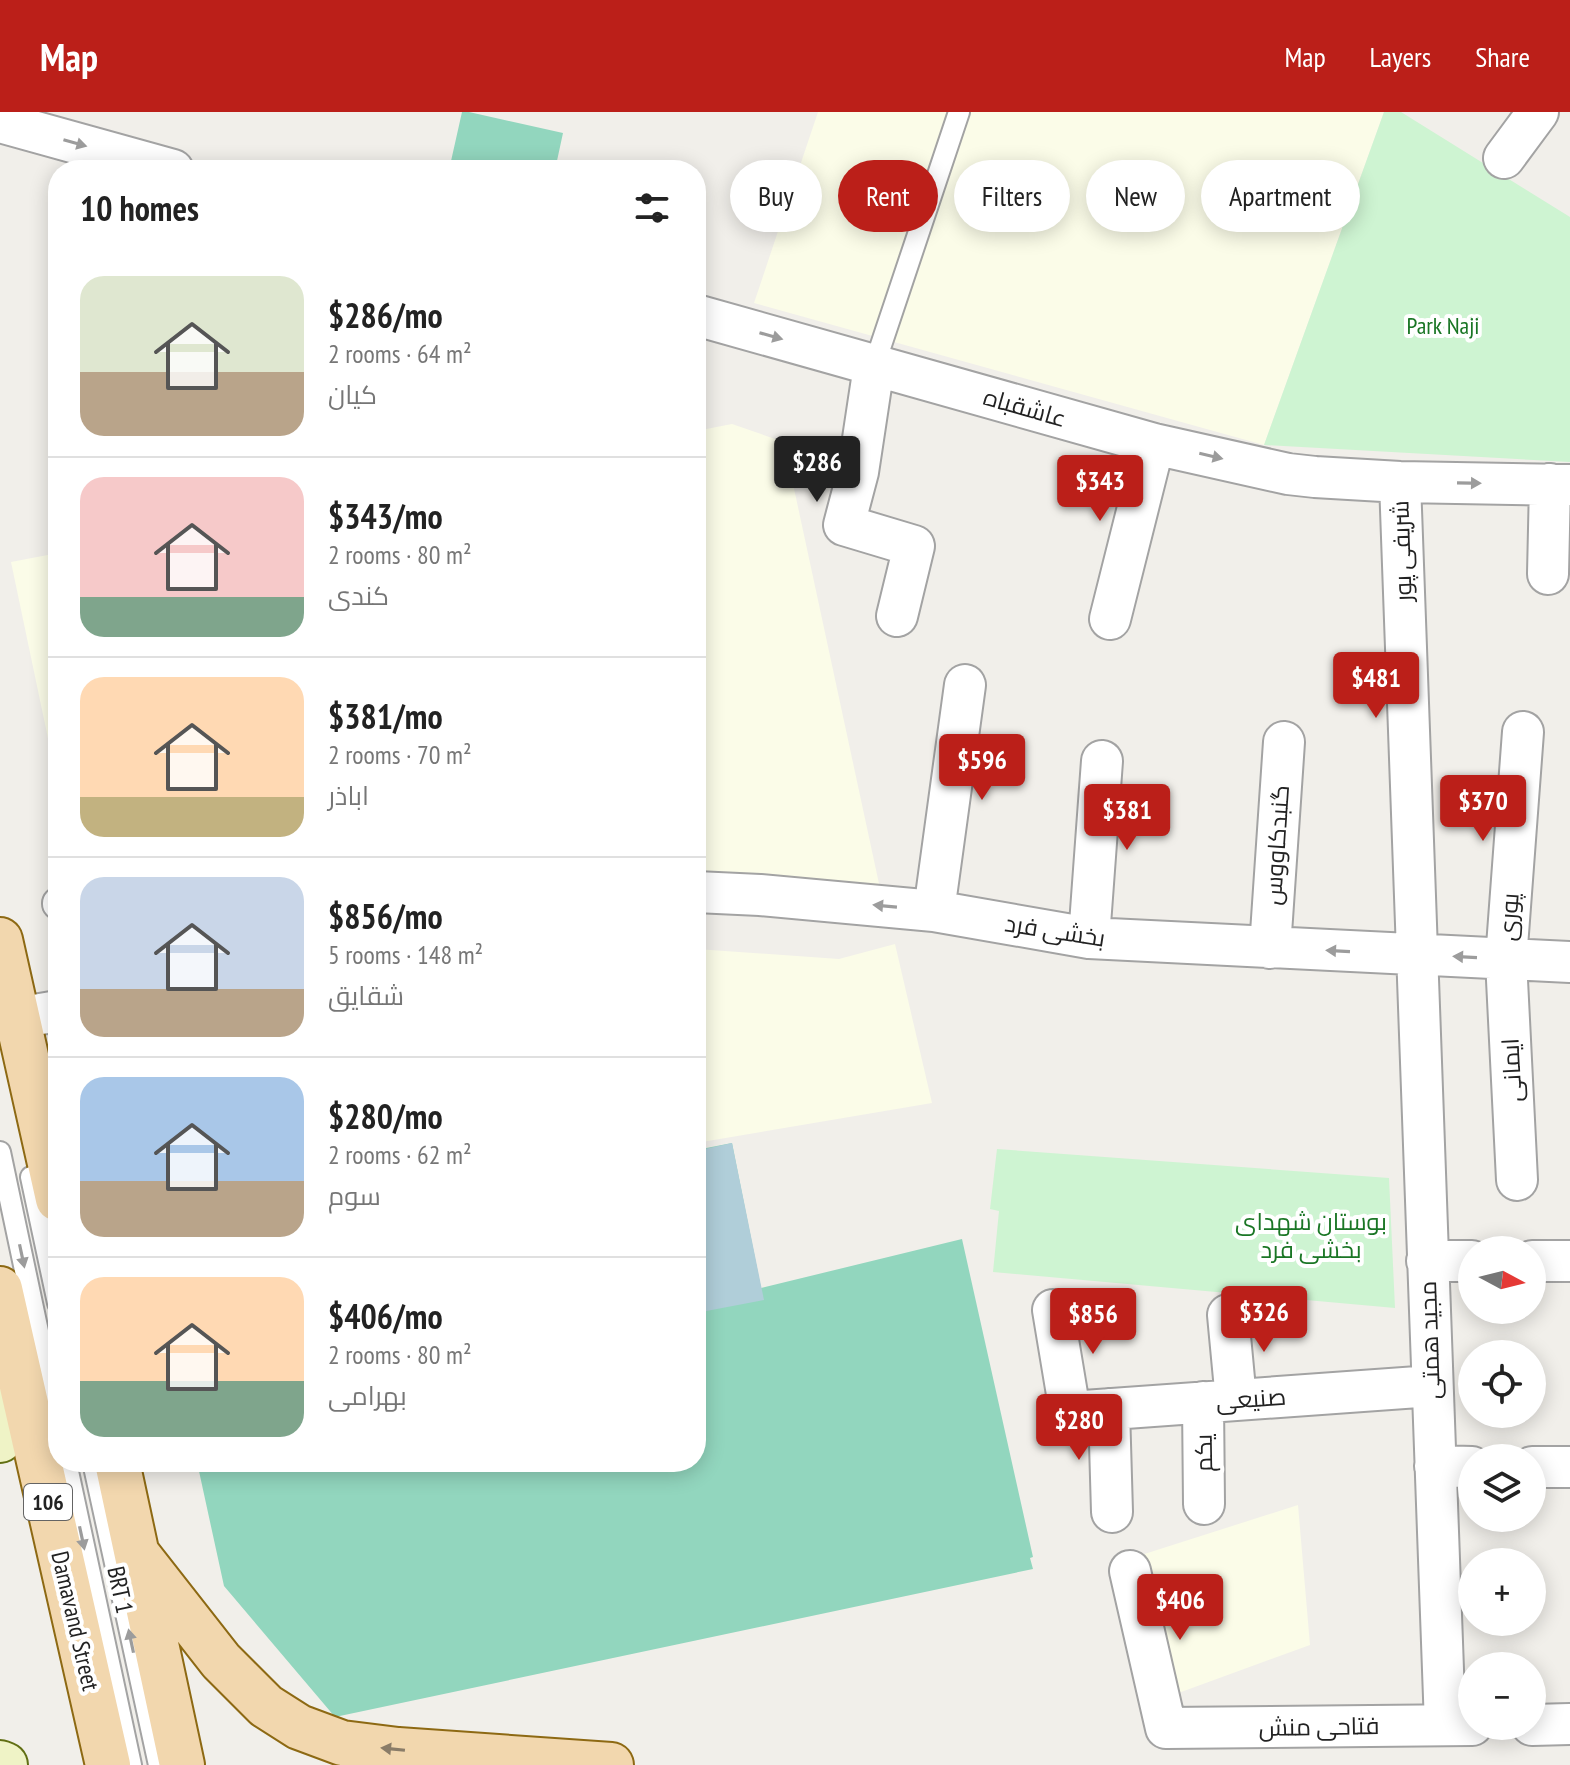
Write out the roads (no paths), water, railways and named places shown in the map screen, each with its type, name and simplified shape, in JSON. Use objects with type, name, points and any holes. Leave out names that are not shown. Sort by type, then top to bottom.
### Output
[{"type":"main road","points":[[0,940],[38,1014],[48,1106]]},
{"type":"main road","name":"Damavand Street","points":[[0,1292],[108,1715],[108,1765]]},
{"type":"main road","points":[[0,1440],[19,1374]]},
{"type":"main road","points":[[119,1472],[138,1555],[160,1720],[182,1765]]},
{"type":"main road","points":[[138,1555],[221,1661],[266,1706],[299,1727],[342,1743],[398,1750],[611,1765]]},
{"type":"street","points":[[1504,158],[1538,112]]},
{"type":"street","points":[[0,122],[137,160]]},
{"type":"street","name":"عاشقباه","points":[[706,318],[1154,444],[1288,474],[1400,482],[1560,484],[1548,574]]},
{"type":"street","points":[[874,366],[858,472],[844,525],[914,546],[897,616]]},
{"type":"street","points":[[1110,619],[1154,444]]},
{"type":"street","name":"شریفی پور","points":[[1400,482],[1416,955]]},
{"type":"street","points":[[934,911],[965,685]]},
{"type":"street","name":"پوری","points":[[1506,960],[1523,732]]},
{"type":"street","name":"گنبدکاووس","points":[[1270,948],[1284,742]]},
{"type":"street","points":[[1089,938],[1102,761]]},
{"type":"street","name":"بخشی فرد","points":[[706,892],[934,911],[1089,938],[1570,962]]},
{"type":"street","name":"مجید همتی","points":[[1416,955],[1432,1386],[1454,1466],[1458,1673]]},
{"type":"street","name":"ایمانی","points":[[1506,960],[1517,1180]]},
{"type":"street","points":[[1427,1261],[1458,1261]]},
{"type":"street","points":[[1546,1261],[1570,1261]]},
{"type":"street","name":"صنیعی","points":[[1053,1310],[1070,1412],[1432,1386]]},
{"type":"street","name":"یکم","points":[[1204,1504],[1228,1315]]},
{"type":"street","points":[[1109,1409],[1112,1512]]},
{"type":"street","points":[[1546,1467],[1570,1467]]},
{"type":"street","name":"فتاحی منش","points":[[1130,1571],[1166,1728],[1458,1725]]},
{"type":"street","points":[[1546,1725],[1570,1724]]},
{"type":"lane","points":[[874,366],[959,112]]},
{"type":"lane","points":[[0,1152],[48,1379]]},
{"type":"lane","points":[[28,1165],[48,1257]]},
{"type":"lane","name":"BRT 1","points":[[68,1472],[108,1715],[131,1765]]},
{"type":"lane","name":"BRT 1","points":[[96,1472],[160,1720],[159,1765]]},
{"type":"water","points":[[732,1143],[764,1300],[706,1311],[706,1149]]},
{"type":"park label","name":"Park Naji","points":[[1443,326]]},
{"type":"park label","name":"بوستان شهدای بخشی فرد","points":[[1311,1236]]}]
